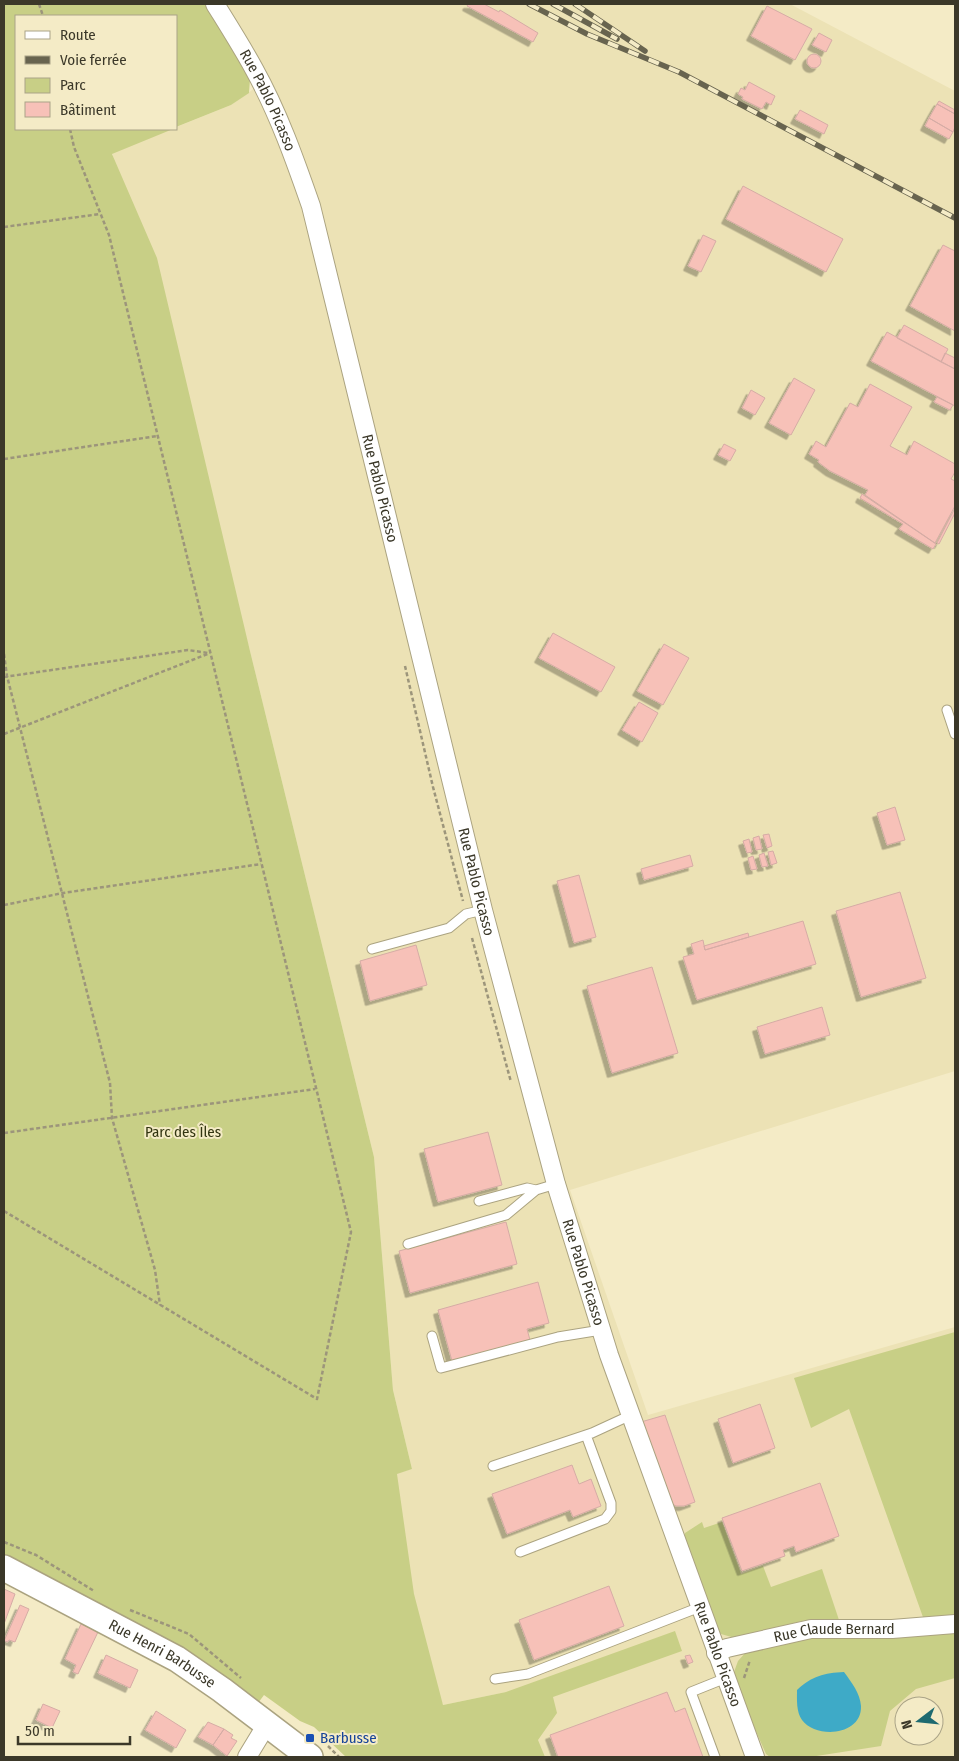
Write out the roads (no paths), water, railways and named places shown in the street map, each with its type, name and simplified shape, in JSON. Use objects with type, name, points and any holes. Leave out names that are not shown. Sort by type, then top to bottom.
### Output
[{"type":"street","name":"Rue Pablo Picasso","points":[[214,4],[261,82],[294,157],[311,206],[483,910],[556,1184],[601,1330],[755,1757]]},
{"type":"street","name":"Rue Henri Barbusse","points":[[4,1568],[177,1659],[310,1757]]},
{"type":"street","name":"Rue Claude Bernard","points":[[716,1653],[726,1648],[811,1629],[892,1629],[955,1624]]},
{"type":"street","points":[[247,1757],[267,1724]]},
{"type":"lane","points":[[946,710],[955,734]]},
{"type":"lane","points":[[372,949],[449,928],[466,914],[483,910]]},
{"type":"lane","points":[[408,1244],[506,1215],[536,1190],[556,1184]]},
{"type":"lane","points":[[479,1201],[527,1188],[536,1190]]},
{"type":"lane","points":[[432,1336],[441,1368],[558,1337],[601,1330]]},
{"type":"lane","points":[[492,1466],[586,1435],[631,1415]]},
{"type":"lane","points":[[520,1552],[605,1519],[611,1512],[611,1503],[586,1435]]},
{"type":"lane","points":[[495,1679],[528,1674],[700,1607]]},
{"type":"lane","points":[[715,1757],[691,1692],[727,1681]]},
{"type":"water","points":[[844,1672],[855,1688],[861,1706],[859,1716],[854,1724],[846,1729],[827,1732],[809,1726],[802,1720],[799,1713],[797,1690],[808,1681],[819,1676]]},
{"type":"railway","points":[[529,4],[587,34],[679,72],[955,218]]},
{"type":"railway","points":[[553,4],[617,39]]},
{"type":"railway","points":[[575,4],[645,51]]},
{"type":"place","name":"Barbusse","points":[[310,1738]]},
{"type":"park label","name":"Parc des Îles","points":[[183,1132]]}]
